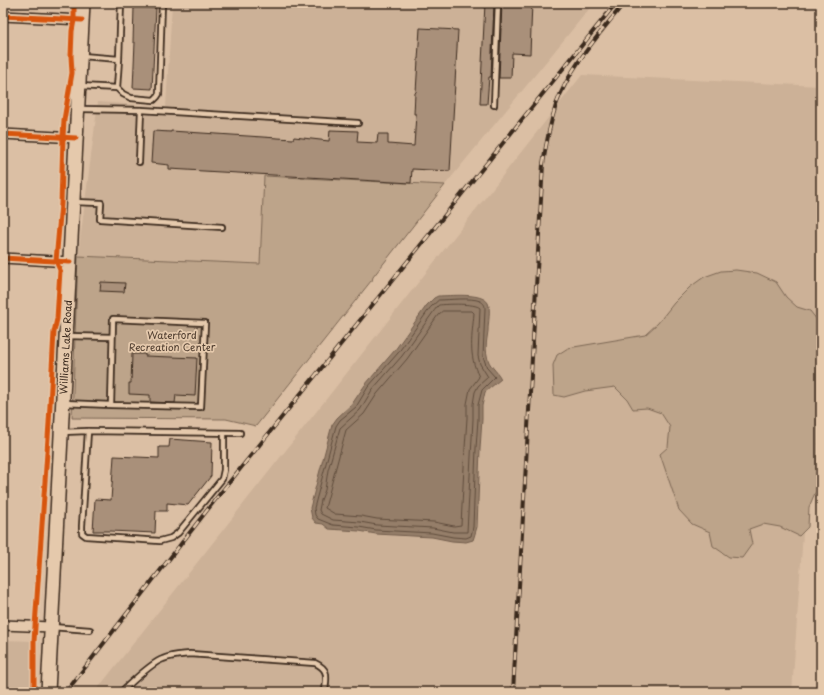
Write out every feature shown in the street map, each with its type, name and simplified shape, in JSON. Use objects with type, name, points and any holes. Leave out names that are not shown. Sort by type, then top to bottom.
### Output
[{"type":"main road","name":"Williams Lake Road","points":[[48,692],[62,403],[74,202],[80,56],[84,3]]},
{"type":"street","points":[[3,16],[82,20]]},
{"type":"street","points":[[3,134],[76,138]]},
{"type":"street","points":[[3,258],[70,262]]},
{"type":"street","points":[[3,625],[51,627]]},
{"type":"lane","points":[[117,88],[121,3]]},
{"type":"lane","points":[[79,86],[117,88],[123,94],[131,98],[154,100],[157,97],[159,94],[162,3]]},
{"type":"lane","points":[[494,105],[498,3]]},
{"type":"lane","points":[[80,56],[119,59]]},
{"type":"lane","points":[[78,109],[141,110],[358,123]]},
{"type":"lane","points":[[139,162],[141,110]]},
{"type":"lane","points":[[74,202],[101,203],[100,219],[222,226]]},
{"type":"lane","points":[[62,403],[110,405],[201,407],[205,323],[113,319],[110,405]]},
{"type":"lane","points":[[66,336],[112,337]]},
{"type":"lane","points":[[88,431],[82,533],[86,536],[160,541],[171,538],[178,533],[222,479],[224,470],[224,433]]},
{"type":"lane","points":[[61,432],[240,433]]},
{"type":"lane","points":[[51,627],[90,630]]},
{"type":"lane","points":[[122,692],[135,679],[161,659],[190,654],[315,663],[322,667],[327,673],[325,692]]},
{"type":"shaded area","points":[[172,3],[594,3],[445,185],[264,176],[260,264],[78,256],[98,102],[166,107]]},
{"type":"shaded area","points":[[582,75],[821,86],[821,253],[818,316],[792,692],[95,692]]},
{"type":"shaded area","points":[[3,640],[34,641],[31,692],[3,692]]},
{"type":"green space","name":"Waterford Recreation Center","points":[[264,176],[445,185],[373,277],[372,281],[256,426],[226,419],[72,418],[78,256],[260,264]]},
{"type":"green space","points":[[736,270],[757,273],[776,282],[786,297],[797,307],[810,311],[821,325],[821,435],[819,445],[821,446],[821,485],[815,493],[809,507],[808,527],[799,536],[780,527],[763,524],[749,529],[752,544],[742,558],[729,557],[713,546],[710,532],[692,524],[679,510],[660,454],[668,447],[670,427],[661,413],[647,408],[633,409],[627,399],[615,387],[585,391],[564,397],[554,395],[553,365],[557,355],[568,348],[645,335],[658,323],[674,303],[690,287],[704,277],[721,271]]},
{"type":"water","points":[[438,296],[472,296],[479,297],[488,303],[489,313],[486,352],[489,362],[501,379],[485,392],[482,406],[477,527],[473,540],[466,542],[452,541],[432,537],[376,534],[329,529],[323,524],[316,523],[312,518],[310,508],[332,425],[337,418],[352,404],[365,385],[395,350],[427,305]]},
{"type":"building","points":[[485,3],[494,3],[491,77],[489,77],[487,104],[480,104]]},
{"type":"building","points":[[502,3],[532,3],[530,54],[512,53],[511,78],[499,78]]},
{"type":"building","points":[[134,7],[156,8],[152,89],[133,88],[135,42],[133,42]]},
{"type":"building","points":[[420,28],[458,30],[450,171],[412,169],[411,183],[169,169],[169,165],[151,163],[153,131],[293,139],[294,137],[329,141],[330,130],[358,131],[357,142],[377,143],[378,134],[388,134],[388,144],[414,146],[416,114],[414,114],[415,93]]},
{"type":"building","points":[[101,282],[125,283],[124,292],[100,291]]},
{"type":"building","name":"Waterford Recreation Center","points":[[132,354],[197,358],[195,396],[176,395],[175,403],[150,402],[150,395],[129,394]]},
{"type":"building","points":[[170,439],[212,442],[211,476],[188,505],[167,503],[167,511],[156,511],[155,533],[93,531],[95,499],[111,500],[114,456],[159,458],[159,447],[169,447]]},
{"type":"railway","points":[[66,692],[215,500],[616,3]]},
{"type":"railway","points":[[513,692],[544,157],[548,134],[556,105],[569,77],[586,51],[624,3]]},
{"type":"cycle path","points":[[34,692],[34,641],[54,332],[57,319],[60,270],[56,261],[61,204],[63,137],[64,120],[72,73],[71,56],[74,3]]},
{"type":"cycle path","points":[[3,16],[82,20]]},
{"type":"cycle path","points":[[3,134],[76,138]]},
{"type":"cycle path","points":[[3,258],[70,262]]}]
